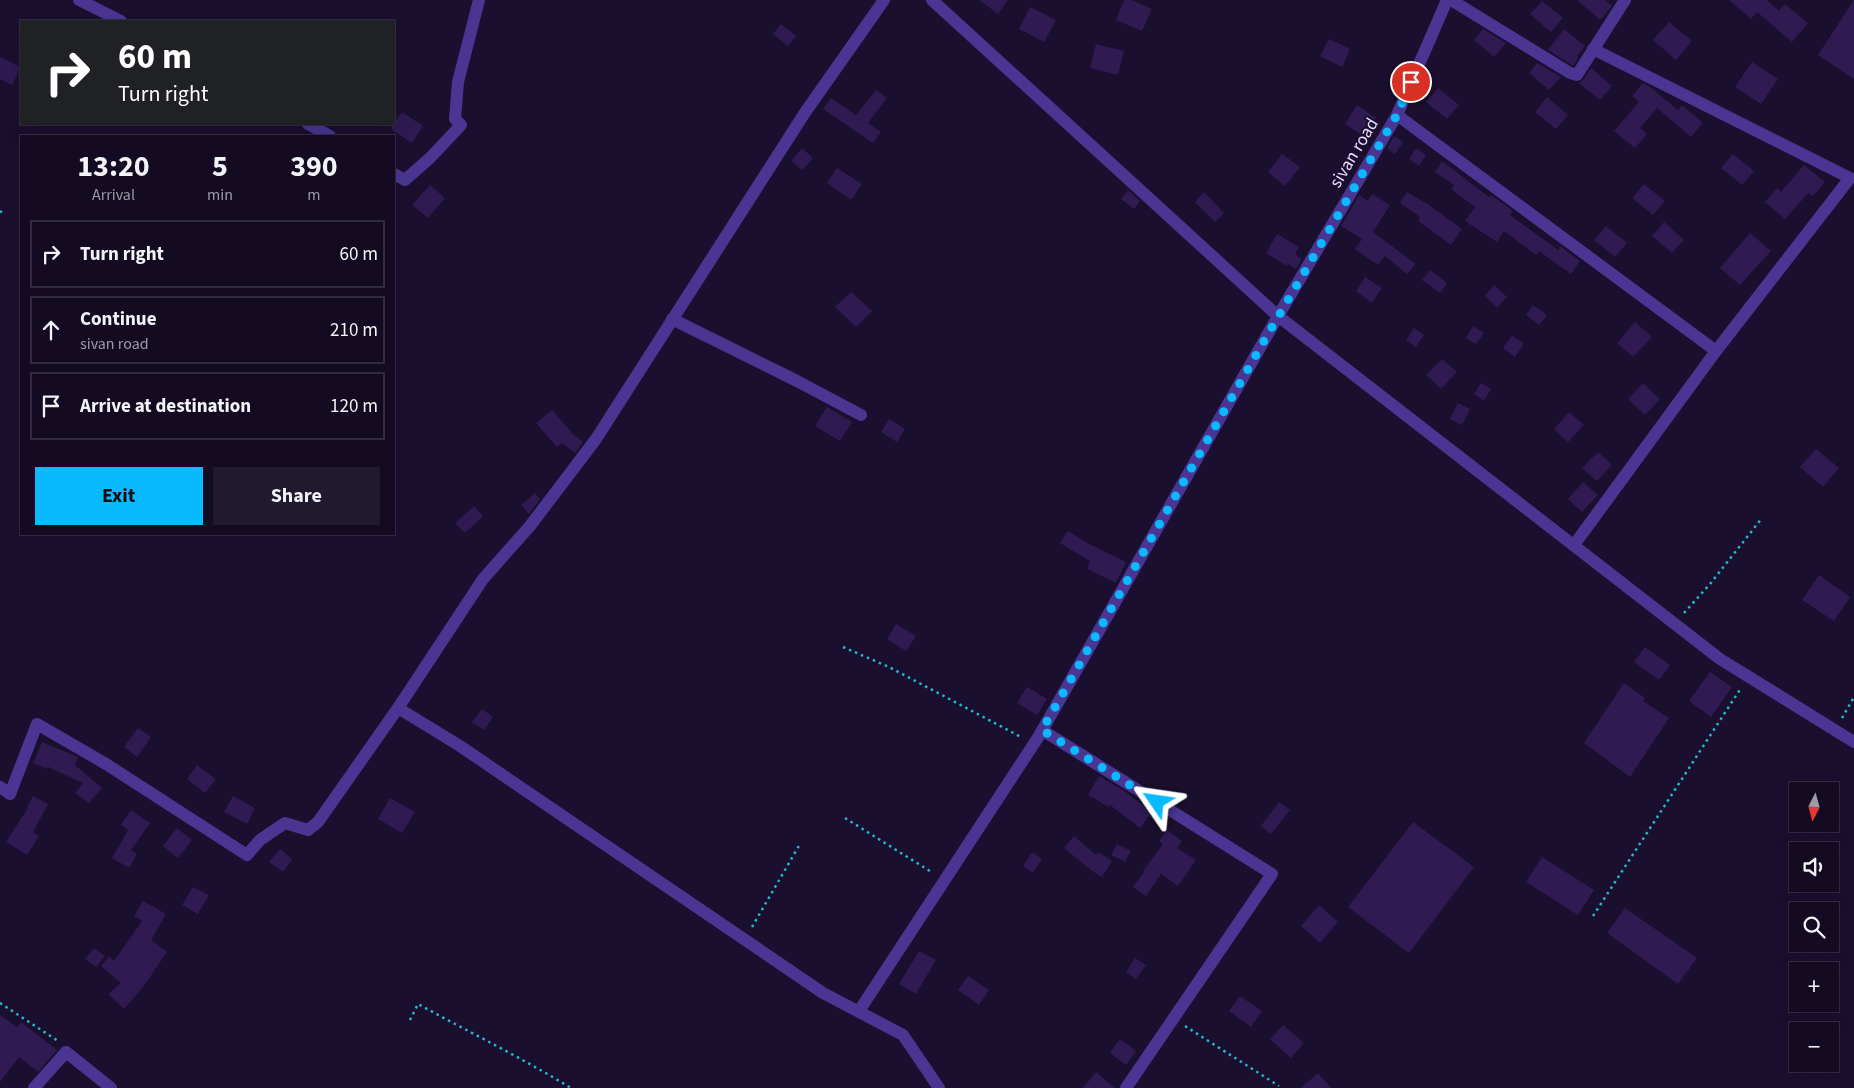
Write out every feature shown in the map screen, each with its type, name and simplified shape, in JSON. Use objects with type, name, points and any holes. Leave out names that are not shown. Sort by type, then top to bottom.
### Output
[{"type":"street","points":[[79,0],[119,20]]},
{"type":"street","points":[[395,175],[405,180],[432,157],[461,125],[455,119],[458,82],[479,0]]},
{"type":"street","points":[[0,787],[10,794],[37,724],[106,764],[247,855],[260,840],[285,824],[308,830],[318,822],[398,708],[483,579],[530,526],[596,439],[804,114],[884,0]]},
{"type":"street","points":[[932,0],[1278,316],[1720,659],[1854,742]]},
{"type":"street","points":[[1449,0],[1570,73],[1577,75],[1625,0]]},
{"type":"street","name":"sivan road","points":[[859,1011],[1034,744],[1278,316],[1397,115],[1449,0]]},
{"type":"street","points":[[1574,545],[1716,351],[1850,178],[1593,49]]},
{"type":"street","points":[[1397,115],[1716,351]]},
{"type":"street","points":[[310,125],[328,135]]},
{"type":"street","points":[[672,319],[797,381],[861,416]]},
{"type":"street","points":[[398,708],[460,746],[823,993],[903,1035],[936,1086]]},
{"type":"street","points":[[1042,730],[1272,874],[1126,1088]]},
{"type":"street","points":[[34,1088],[66,1052],[112,1088]]},
{"type":"path","points":[[0,211],[5,215]]},
{"type":"path","points":[[1675,624],[1710,584],[1762,518]]},
{"type":"path","points":[[843,647],[889,667],[1034,744]]},
{"type":"path","points":[[1593,916],[1748,676]]},
{"type":"path","points":[[1834,730],[1854,697]]},
{"type":"path","points":[[845,818],[945,880]]},
{"type":"path","points":[[744,940],[800,844]]},
{"type":"path","points":[[0,1003],[59,1042],[68,1054]]},
{"type":"path","points":[[410,1020],[418,1004],[533,1064],[571,1088]]},
{"type":"path","points":[[1173,1019],[1279,1086]]},
{"type":"building","points":[[979,0],[1008,0],[998,14]]},
{"type":"building","points":[[1124,0],[1132,0],[1152,9],[1142,31],[1116,20]]},
{"type":"building","points":[[1577,0],[1605,0],[1612,6],[1600,20]]},
{"type":"building","points":[[1729,0],[1767,0],[1779,11],[1785,4],[1808,23],[1792,42],[1757,12],[1751,19]]},
{"type":"building","points":[[1854,0],[1854,79],[1818,55]]},
{"type":"building","points":[[1542,1],[1563,18],[1551,32],[1530,14]]},
{"type":"building","points":[[1030,7],[1056,20],[1044,42],[1019,29]]},
{"type":"building","points":[[1669,22],[1692,41],[1676,60],[1653,40]]},
{"type":"building","points":[[781,24],[796,36],[788,46],[773,34]]},
{"type":"building","points":[[1483,29],[1506,43],[1494,57],[1474,40]]},
{"type":"building","points":[[1564,29],[1585,46],[1577,56],[1578,58],[1573,66],[1548,50]]},
{"type":"building","points":[[1329,39],[1350,49],[1342,67],[1320,56]]},
{"type":"building","points":[[1096,44],[1124,51],[1118,75],[1090,68]]},
{"type":"building","points":[[0,57],[20,67],[12,85],[0,79]]},
{"type":"building","points":[[1752,62],[1778,79],[1761,104],[1735,87]]},
{"type":"building","points":[[1537,63],[1561,77],[1549,90],[1529,73]]},
{"type":"building","points":[[1591,68],[1612,86],[1600,100],[1579,83]]},
{"type":"building","points":[[1643,83],[1678,110],[1682,105],[1703,123],[1691,137],[1657,108],[1640,128],[1647,134],[1635,148],[1614,131],[1639,102],[1632,96]]},
{"type":"building","points":[[1438,88],[1459,105],[1447,119],[1426,102]]},
{"type":"building","points":[[876,90],[887,98],[868,123],[881,132],[873,143],[823,109],[831,98],[856,115]]},
{"type":"building","points":[[1547,97],[1568,115],[1556,129],[1535,112]]},
{"type":"building","points":[[1357,105],[1376,118],[1363,136],[1345,124]]},
{"type":"building","points":[[402,112],[423,126],[412,143],[392,130],[392,125],[395,125],[395,121]]},
{"type":"building","points":[[1394,136],[1403,142],[1395,154],[1387,148]]},
{"type":"building","points":[[802,148],[813,158],[802,170],[791,161]]},
{"type":"building","points":[[1416,148],[1426,155],[1419,166],[1409,159]]},
{"type":"building","points":[[1282,154],[1300,167],[1285,186],[1268,172]]},
{"type":"building","points":[[1733,154],[1754,171],[1742,185],[1721,168]]},
{"type":"building","points":[[1442,161],[1489,197],[1491,195],[1513,211],[1510,215],[1558,250],[1560,246],[1580,261],[1571,274],[1539,251],[1536,255],[1504,231],[1497,242],[1465,221],[1475,207],[1451,189],[1454,185],[1435,172]]},
{"type":"building","points":[[1804,165],[1825,182],[1813,196],[1808,193],[1785,219],[1765,202],[1777,188],[1781,192]]},
{"type":"building","points":[[837,168],[862,184],[851,200],[827,183]]},
{"type":"building","points":[[1644,184],[1665,201],[1653,215],[1632,198]]},
{"type":"building","points":[[430,185],[445,198],[428,218],[412,205]]},
{"type":"building","points":[[1128,190],[1140,201],[1134,209],[1121,199]]},
{"type":"building","points":[[1204,192],[1224,213],[1215,222],[1195,202]]},
{"type":"building","points":[[1407,192],[1462,229],[1451,245],[1418,221],[1420,217],[1400,203]]},
{"type":"building","points":[[1372,194],[1390,205],[1373,232],[1416,264],[1407,274],[1385,256],[1378,265],[1355,249],[1362,239],[1341,226],[1359,195],[1368,201]]},
{"type":"building","points":[[1664,222],[1684,240],[1672,253],[1652,236]]},
{"type":"building","points":[[1606,226],[1627,243],[1615,257],[1594,240]]},
{"type":"building","points":[[1750,233],[1771,251],[1740,285],[1720,268]]},
{"type":"building","points":[[1277,234],[1299,247],[1295,254],[1302,259],[1296,269],[1288,264],[1287,266],[1266,253]]},
{"type":"building","points":[[1430,270],[1447,283],[1440,293],[1422,280]]},
{"type":"building","points":[[1365,277],[1382,288],[1372,303],[1356,291]]},
{"type":"building","points":[[1494,285],[1507,297],[1497,308],[1485,296]]},
{"type":"building","points":[[851,292],[872,311],[856,327],[835,307]]},
{"type":"building","points":[[1533,305],[1547,315],[1539,325],[1526,315]]},
{"type":"building","points":[[1635,322],[1652,337],[1633,357],[1617,343]]},
{"type":"building","points":[[1473,326],[1484,333],[1476,344],[1466,338]]},
{"type":"building","points":[[1414,328],[1424,335],[1416,347],[1406,340]]},
{"type":"building","points":[[1512,335],[1524,344],[1515,357],[1503,348]]},
{"type":"building","points":[[1442,359],[1457,372],[1441,389],[1426,375]]},
{"type":"building","points":[[1481,383],[1491,389],[1484,401],[1474,394]]},
{"type":"building","points":[[1643,383],[1660,399],[1645,415],[1628,399]]},
{"type":"building","points":[[1458,403],[1470,409],[1462,425],[1450,419]]},
{"type":"building","points":[[827,407],[852,422],[840,441],[815,426]]},
{"type":"building","points":[[552,410],[573,434],[583,442],[575,453],[562,443],[557,447],[536,423]]},
{"type":"building","points":[[1569,412],[1584,425],[1568,442],[1554,429]]},
{"type":"building","points":[[889,419],[905,429],[897,442],[881,432]]},
{"type":"building","points":[[1816,449],[1839,468],[1823,487],[1800,467]]},
{"type":"building","points":[[1598,452],[1612,465],[1597,481],[1582,468]]},
{"type":"building","points":[[1583,482],[1598,495],[1582,512],[1568,499]]},
{"type":"building","points":[[535,493],[540,499],[529,514],[521,505]]},
{"type":"building","points":[[474,506],[483,516],[465,533],[455,523]]},
{"type":"building","points":[[1068,531],[1089,544],[1126,562],[1116,583],[1087,569],[1090,561],[1060,543]]},
{"type":"building","points":[[1819,575],[1850,597],[1834,621],[1802,600]]},
{"type":"building","points":[[896,624],[916,636],[906,651],[887,639]]},
{"type":"building","points":[[1645,647],[1670,665],[1659,680],[1634,662]]},
{"type":"building","points":[[1710,672],[1732,687],[1711,717],[1689,701]]},
{"type":"building","points":[[1624,683],[1645,698],[1643,701],[1669,718],[1630,777],[1584,743]]},
{"type":"building","points":[[1027,687],[1047,699],[1037,715],[1017,703]]},
{"type":"building","points":[[482,709],[493,717],[484,730],[472,722]]},
{"type":"building","points":[[138,728],[151,737],[137,757],[124,747]]},
{"type":"building","points":[[42,742],[78,757],[75,765],[102,788],[89,803],[75,793],[83,783],[48,767],[47,769],[33,763]]},
{"type":"building","points":[[197,765],[216,779],[205,793],[187,779]]},
{"type":"building","points":[[1099,776],[1123,790],[1152,812],[1140,828],[1110,805],[1109,807],[1088,795]]},
{"type":"building","points":[[33,796],[48,804],[33,832],[39,836],[27,855],[6,842],[28,808]]},
{"type":"building","points":[[233,796],[255,808],[247,824],[224,812]]},
{"type":"building","points":[[390,798],[415,812],[402,833],[378,819]]},
{"type":"building","points":[[1279,802],[1290,810],[1271,834],[1261,826]]},
{"type":"building","points":[[131,810],[150,823],[131,850],[137,854],[129,868],[112,858],[128,830],[121,825]]},
{"type":"building","points":[[1413,822],[1474,867],[1409,953],[1348,907]]},
{"type":"building","points":[[177,828],[192,840],[178,858],[163,846]]},
{"type":"building","points":[[1167,830],[1182,841],[1177,848],[1196,860],[1178,886],[1161,874],[1146,896],[1133,887],[1163,844],[1159,841]]},
{"type":"building","points":[[1074,836],[1096,855],[1098,852],[1112,861],[1102,877],[1064,848]]},
{"type":"building","points":[[1117,844],[1131,851],[1125,862],[1111,855]]},
{"type":"building","points":[[280,849],[292,859],[283,872],[269,862]]},
{"type":"building","points":[[1032,852],[1042,859],[1033,873],[1023,866]]},
{"type":"building","points":[[1542,857],[1594,890],[1578,915],[1526,882]]},
{"type":"building","points":[[193,887],[209,895],[198,914],[182,905]]},
{"type":"building","points":[[143,901],[166,914],[151,940],[167,952],[143,987],[124,1009],[108,994],[121,983],[101,966],[109,956],[114,961],[142,921],[134,916]]},
{"type":"building","points":[[1319,905],[1338,922],[1320,943],[1301,926]]},
{"type":"building","points":[[1625,908],[1697,958],[1678,984],[1607,933]]},
{"type":"building","points":[[94,948],[105,956],[96,967],[85,959]]},
{"type":"building","points":[[919,951],[936,960],[916,994],[899,984]]},
{"type":"building","points":[[1135,958],[1146,965],[1136,979],[1126,972]]},
{"type":"building","points":[[968,976],[989,990],[979,1005],[958,990]]},
{"type":"building","points":[[1240,996],[1262,1011],[1251,1027],[1229,1011]]},
{"type":"building","points":[[0,1015],[17,1027],[21,1022],[57,1050],[38,1072],[19,1057],[0,1082]]},
{"type":"building","points":[[1283,1025],[1304,1043],[1291,1058],[1270,1039]]},
{"type":"building","points":[[1120,1039],[1136,1051],[1126,1065],[1110,1053]]},
{"type":"building","points":[[1096,1072],[1115,1088],[1083,1088]]},
{"type":"building","points":[[1318,1073],[1331,1088],[1301,1088]]},
{"type":"route","points":[[1157,802],[1042,730],[1268,334],[1397,115],[1411,82]]}]
